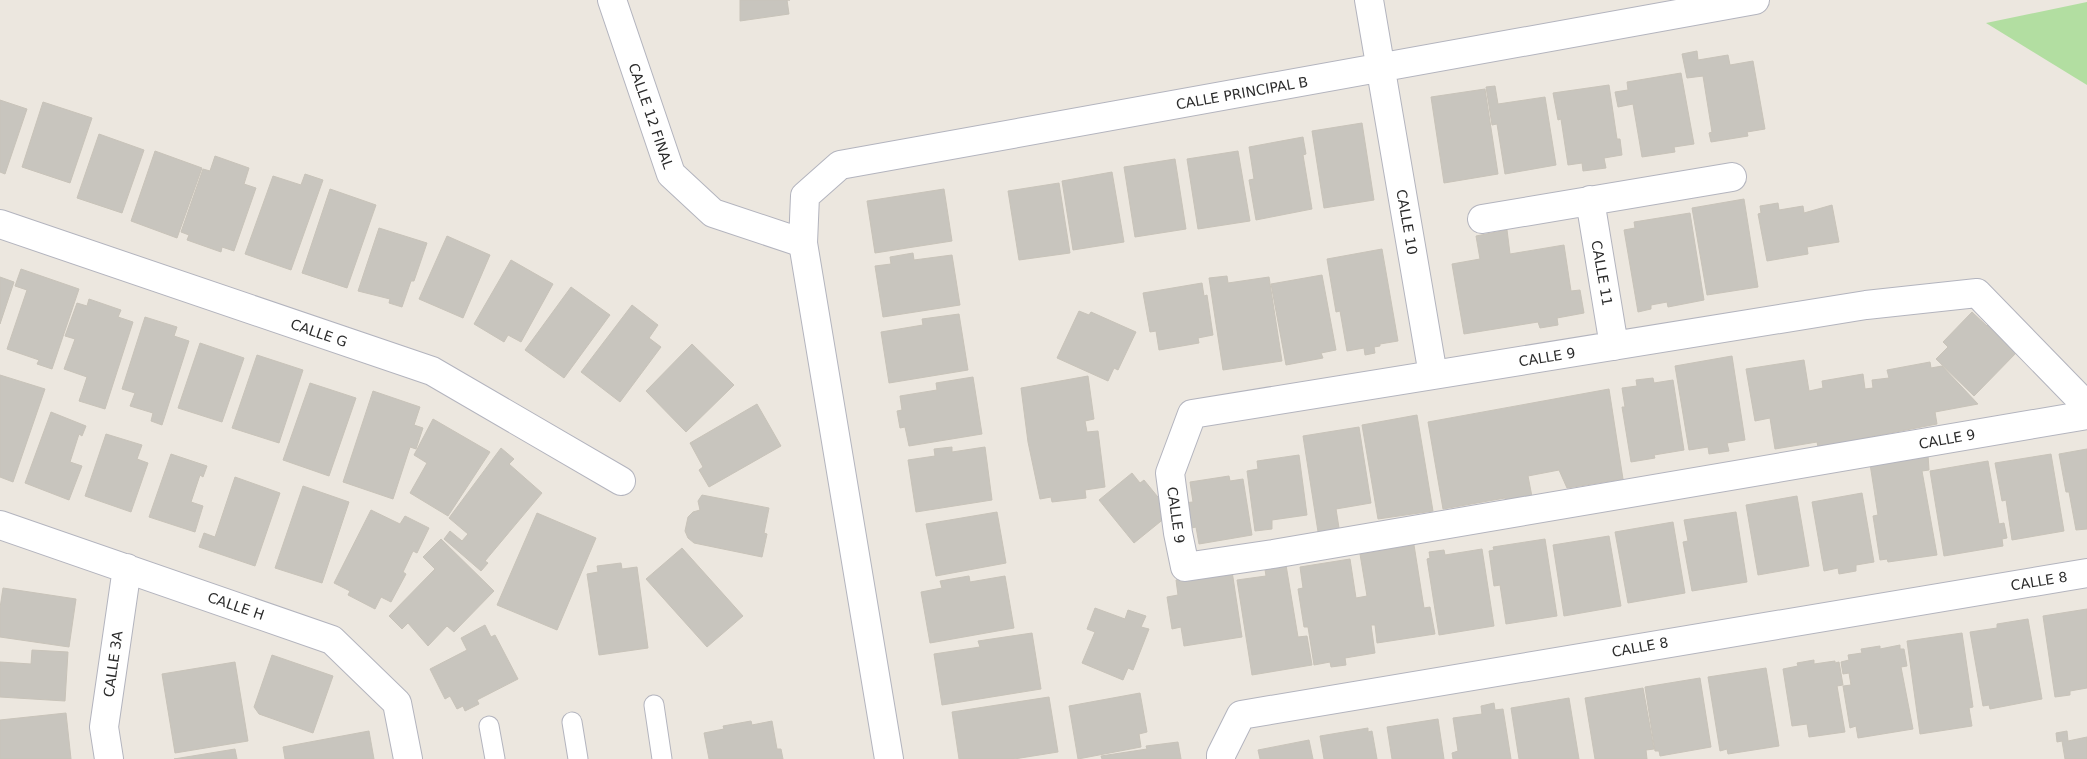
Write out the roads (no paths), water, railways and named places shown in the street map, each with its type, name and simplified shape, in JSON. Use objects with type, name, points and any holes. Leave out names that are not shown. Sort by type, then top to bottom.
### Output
[{"type":"street","name":"CALLE 12 FINAL","points":[[612,0],[671,174],[713,213],[803,243]]},
{"type":"street","name":"CALLE 10","points":[[1368,0],[1433,375]]},
{"type":"street","name":"CALLE PRINCIPAL B","points":[[889,759],[803,243],[805,196],[840,164],[1380,69],[1745,2]]},
{"type":"street","points":[[1482,219],[1732,177]]},
{"type":"street","name":"CALLE 11","points":[[1590,200],[1614,346]]},
{"type":"street","name":"CALLE G","points":[[0,224],[432,371],[621,481]]},
{"type":"street","name":"CALLE 9","points":[[2087,406],[1977,293],[1866,305],[1192,414],[1170,473],[1178,533],[1185,567],[2087,415]]},
{"type":"street","name":"CALLE H","points":[[0,525],[332,640],[397,703],[408,759]]},
{"type":"street","name":"CALLE 3A","points":[[109,759],[104,726],[127,568]]},
{"type":"street","name":"CALLE 8","points":[[1221,759],[1221,755],[1241,715],[2087,573]]},
{"type":"lane","points":[[654,705],[662,759]]},
{"type":"lane","points":[[572,722],[578,759]]},
{"type":"lane","points":[[489,726],[495,759]]}]
